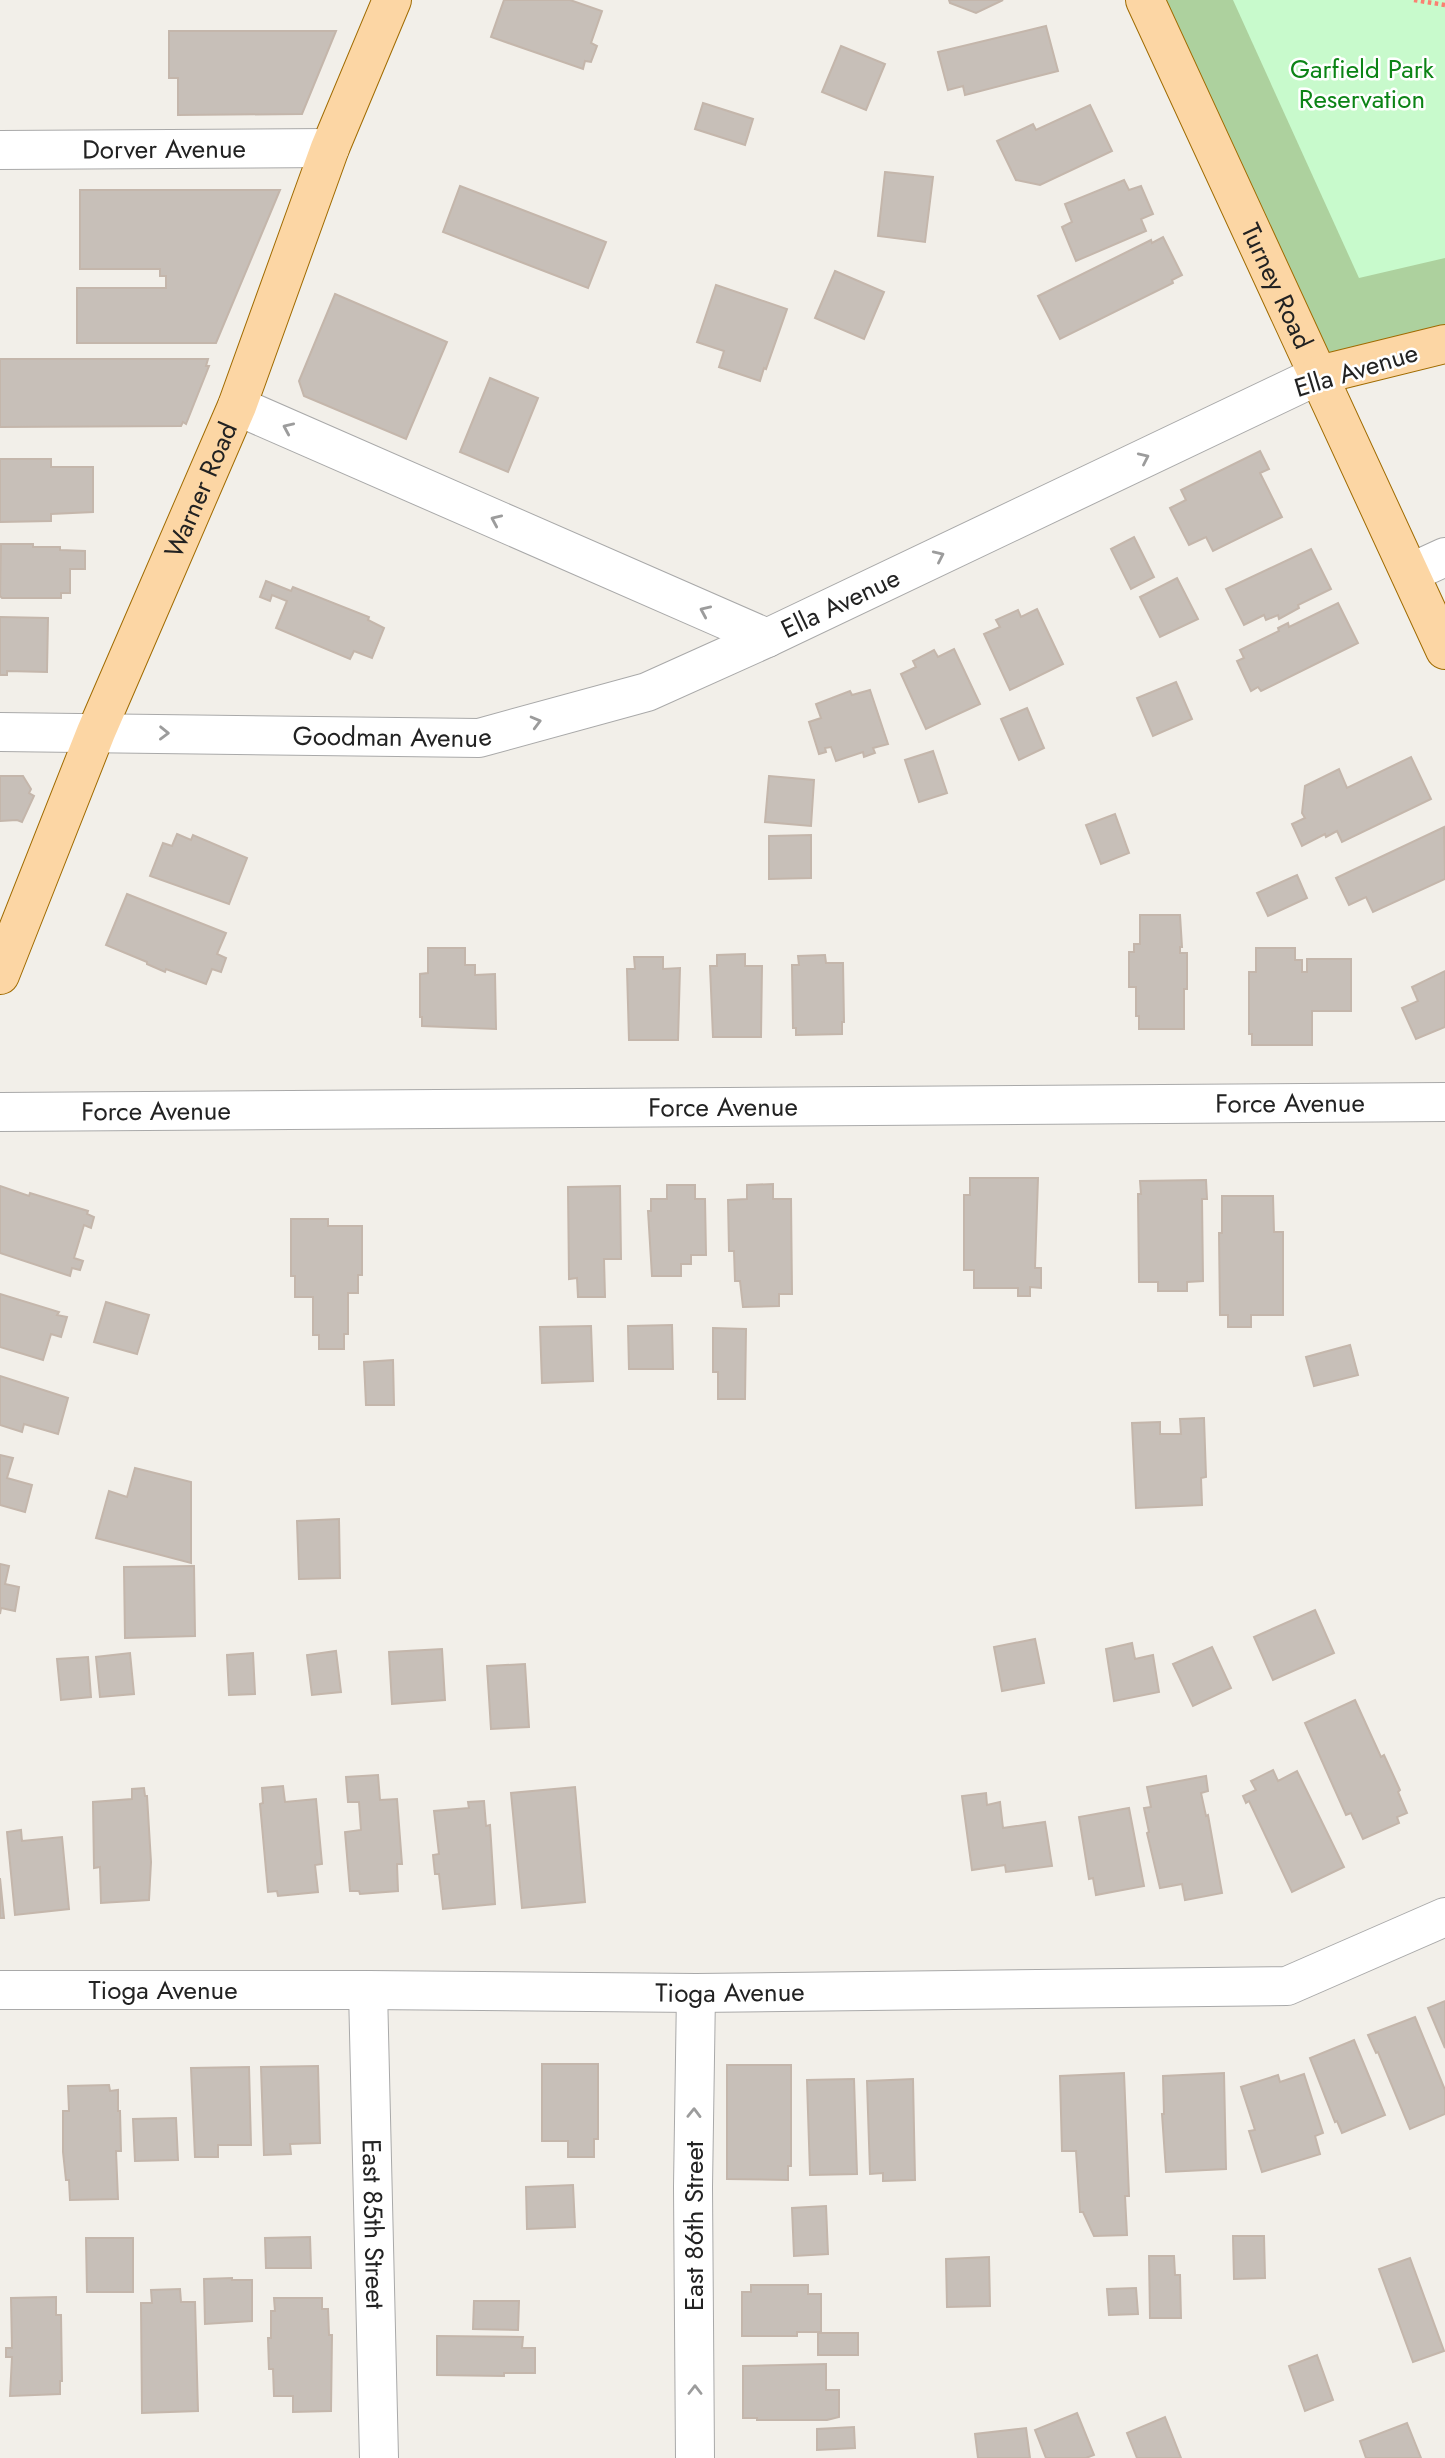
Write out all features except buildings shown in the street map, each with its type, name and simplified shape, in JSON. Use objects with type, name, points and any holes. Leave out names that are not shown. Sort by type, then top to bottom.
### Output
[{"type":"main road","name":"Warner Road","points":[[0,975],[96,732],[237,406],[330,148],[392,0]]},
{"type":"main road","name":"Turney Road","points":[[1145,0],[1445,650]]},
{"type":"main road","name":"Ella Avenue","points":[[1319,375],[1445,344]]},
{"type":"street","name":"Dorver Avenue","points":[[0,150],[330,148]]},
{"type":"street","name":"Ella Avenue","points":[[237,406],[767,638],[1319,375]]},
{"type":"street","points":[[1410,573],[1445,557]]},
{"type":"street","name":"Goodman Avenue","points":[[0,732],[479,738],[648,692],[767,638]]},
{"type":"street","name":"Force Avenue","points":[[0,1112],[1445,1102]]},
{"type":"street","name":"Tioga Avenue","points":[[0,1990],[696,1993],[1287,1986],[1445,1917]]},
{"type":"street","name":"East 85th Street","points":[[368,1990],[379,2458]]},
{"type":"street","name":"East 86th Street","points":[[695,2458],[693,2187],[696,1993]]},
{"type":"path","points":[[1414,0],[1445,5]]},
{"type":"green space","points":[[1145,0],[1445,0],[1445,344],[1319,375]]},
{"type":"green space","name":"Garfield Park Reservation","points":[[1233,0],[1445,0],[1445,258],[1359,278]]}]
